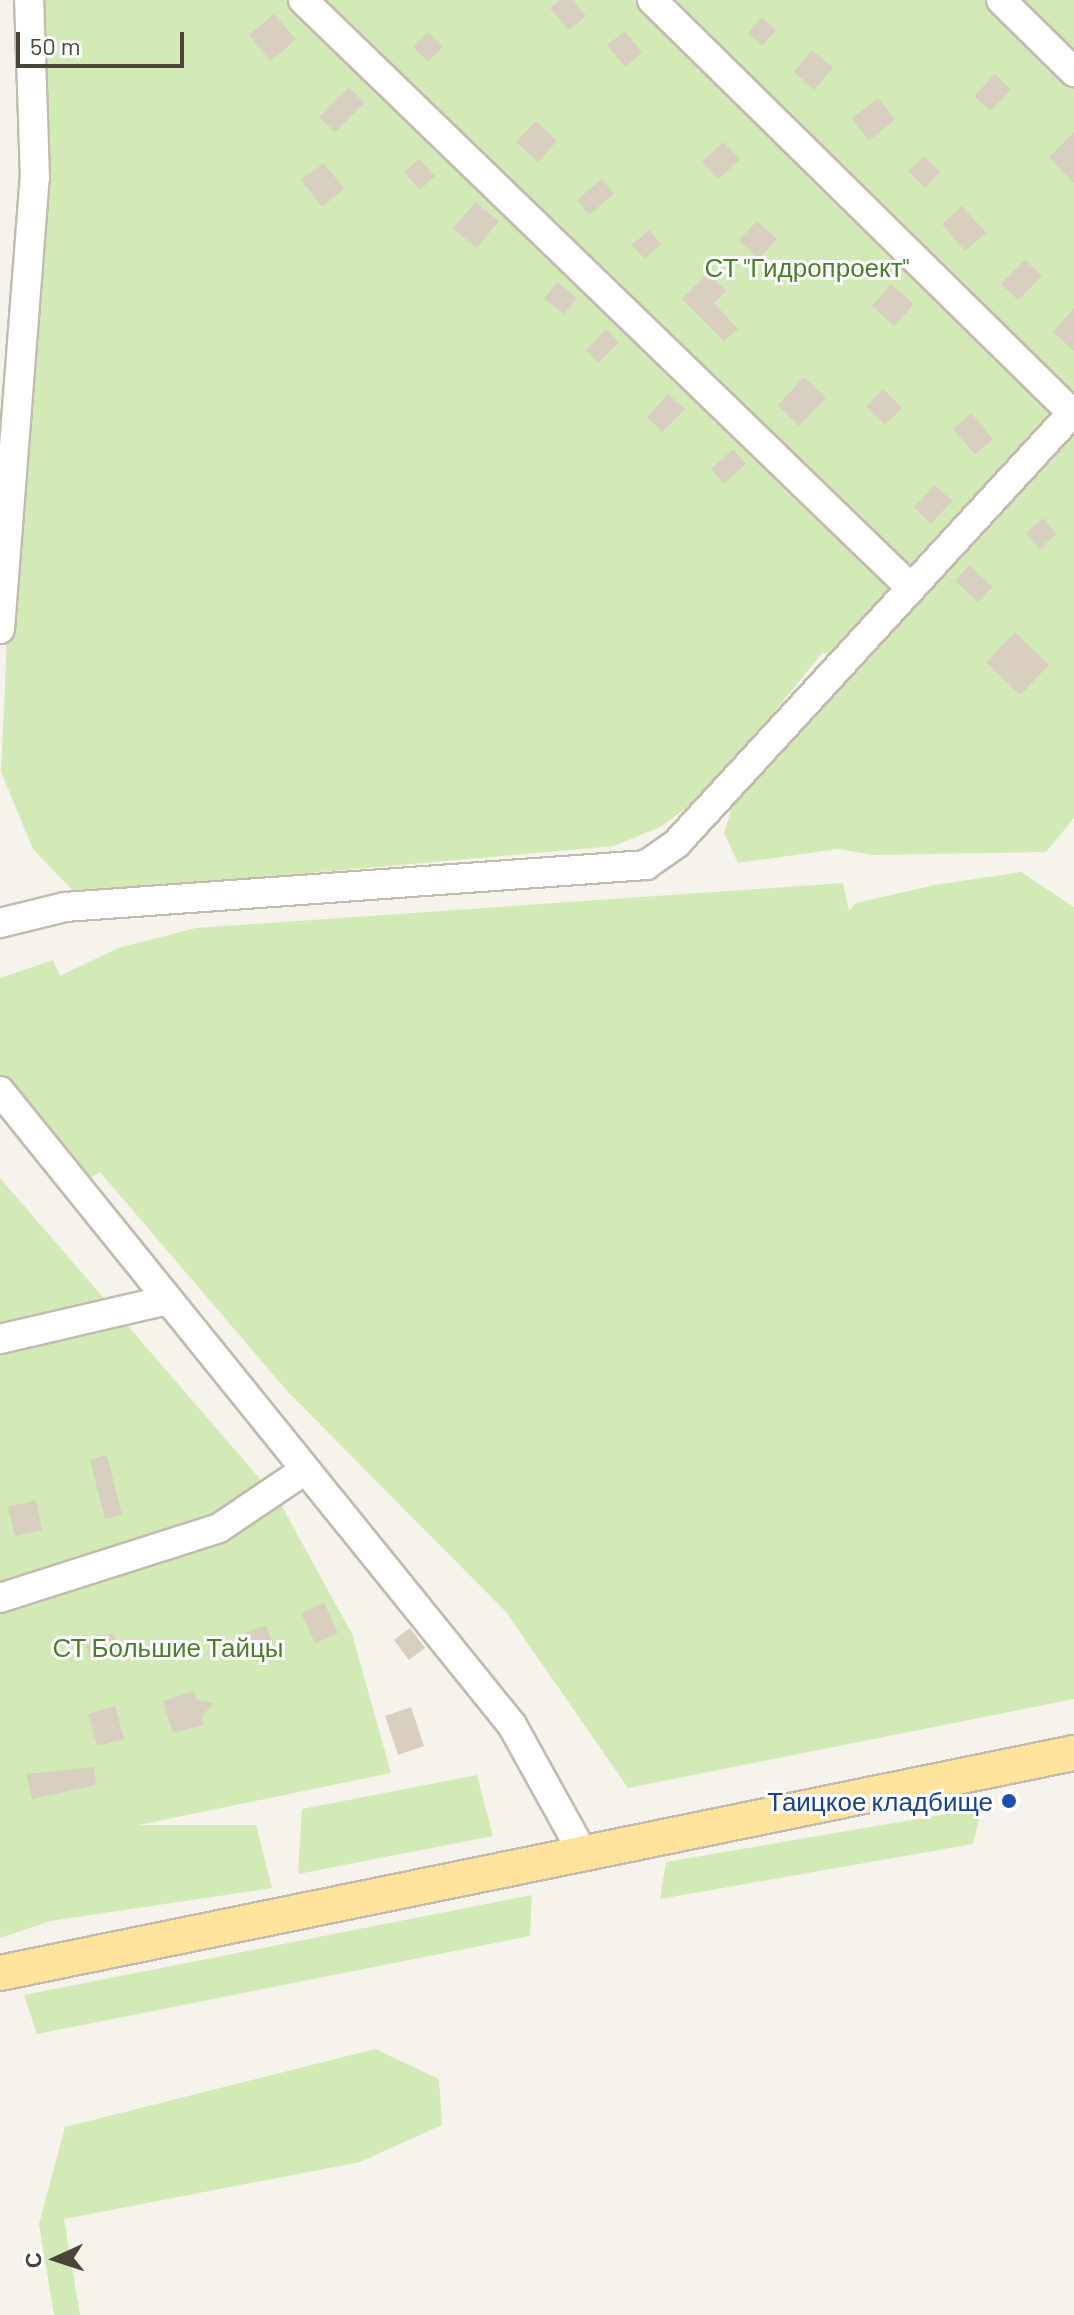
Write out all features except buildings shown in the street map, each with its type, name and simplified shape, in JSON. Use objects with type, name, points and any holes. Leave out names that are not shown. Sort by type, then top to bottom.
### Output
[{"type":"main road","points":[[0,1973],[1074,1753]]},
{"type":"street","points":[[0,629],[35,178],[29,0]]},
{"type":"street","points":[[303,0],[909,586]]},
{"type":"street","points":[[0,923],[65,907],[646,865],[677,843],[909,586],[1073,412],[652,0]]},
{"type":"street","points":[[1001,0],[1074,72]]},
{"type":"street","points":[[0,1091],[512,1725],[583,1853]]},
{"type":"street","points":[[0,1339],[167,1300]]},
{"type":"street","points":[[0,1598],[219,1528],[305,1470]]},
{"type":"green space","name":"СТ \"Гидропроект\"","points":[[36,0],[1074,0],[1074,818],[1046,852],[874,855],[838,849],[738,863],[724,833],[733,803],[857,671],[823,652],[710,791],[660,827],[614,846],[76,894],[33,849],[1,772]]},
{"type":"green space","points":[[1021,872],[1074,907],[1074,1699],[628,1788],[506,1612],[288,1392],[100,1172],[85,1181],[0,1082],[0,978],[53,960],[60,976],[118,948],[196,928],[843,883],[849,911],[856,903],[935,885]]},
{"type":"green space","name":"СТ Большие Тайцы","points":[[0,1178],[279,1501],[352,1634],[391,1773],[139,1825],[256,1825],[272,1888],[50,1921],[0,1938]]},
{"type":"green space","points":[[477,1775],[493,1836],[298,1874],[302,1809]]},
{"type":"green space","points":[[982,1808],[973,1844],[660,1899],[666,1862]]},
{"type":"green space","points":[[532,1895],[530,1936],[37,2034],[24,1995]]},
{"type":"green space","points":[[375,2049],[439,2079],[442,2125],[360,2162],[64,2219],[80,2315],[54,2315],[39,2224],[65,2127]]},
{"type":"place","name":"Таицкое кладбище","points":[[1009,1801]]}]
